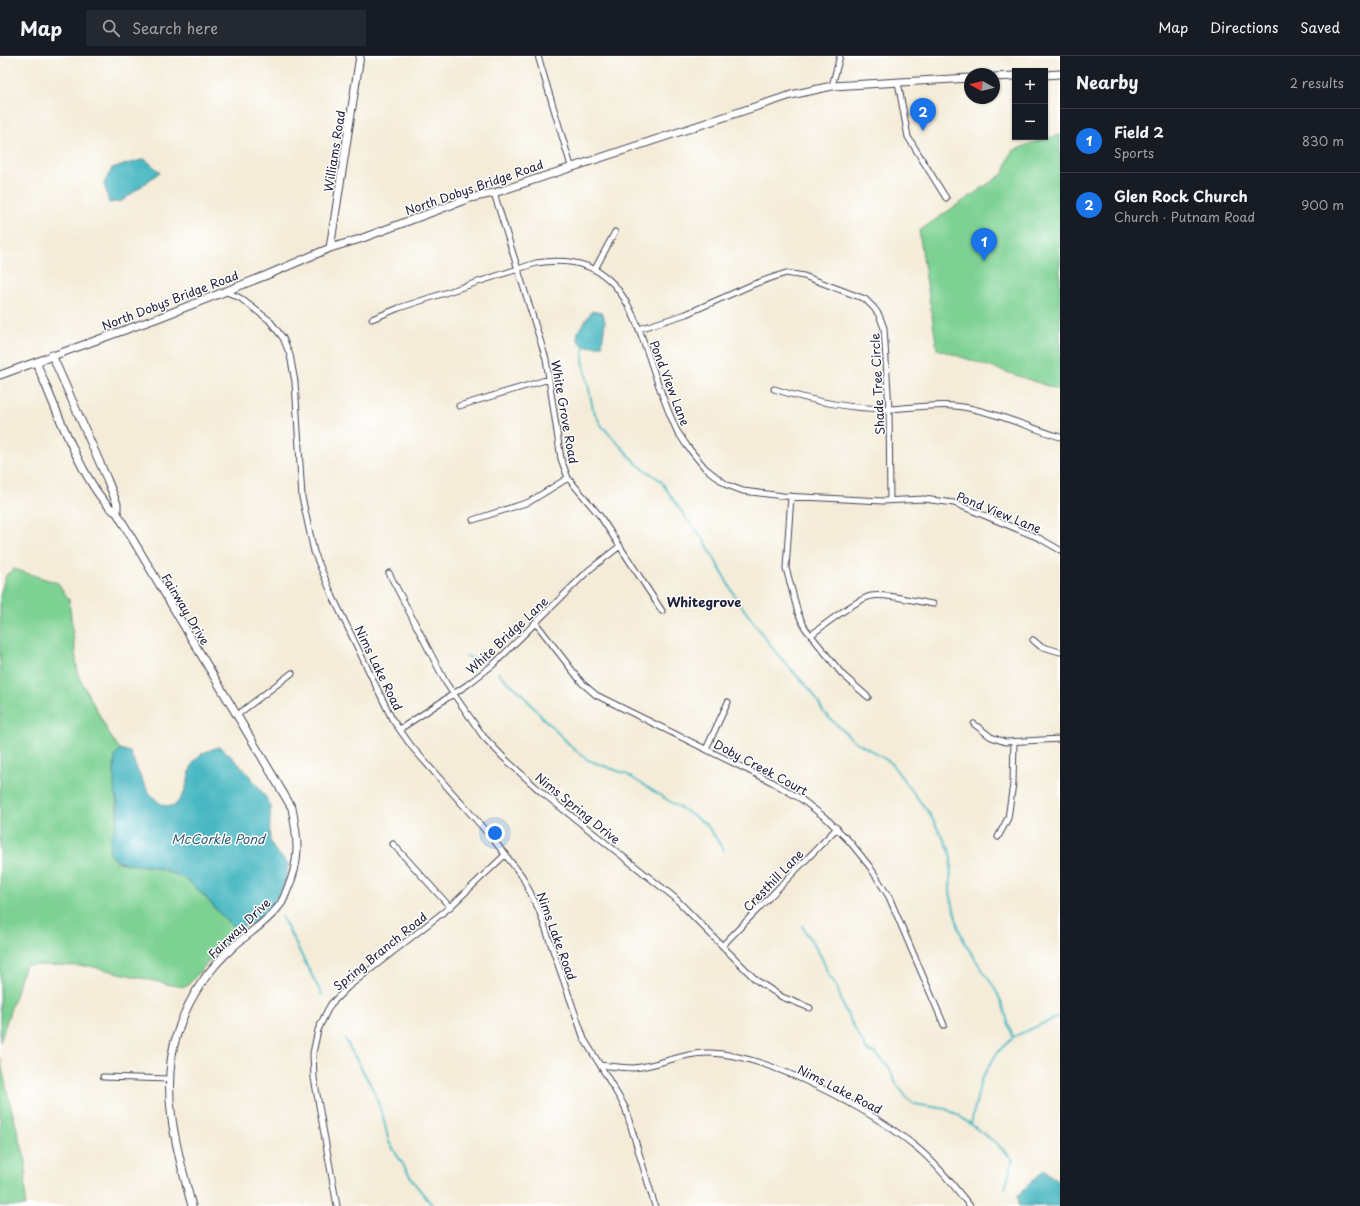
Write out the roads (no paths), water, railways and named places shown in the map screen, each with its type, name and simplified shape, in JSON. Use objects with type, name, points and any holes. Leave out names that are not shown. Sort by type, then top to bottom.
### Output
[{"type":"street","name":"Williams Road","points":[[330,248],[360,56]]},
{"type":"street","points":[[538,56],[571,166]]},
{"type":"street","points":[[832,86],[840,56]]},
{"type":"street","points":[[1048,75],[1060,74]]},
{"type":"street","points":[[1000,77],[1012,76]]},
{"type":"street","name":"North Dobys Bridge Road","points":[[0,374],[158,318],[330,248],[470,198],[494,193],[733,112],[791,95],[832,86],[964,78]]},
{"type":"street","points":[[898,82],[908,137],[946,198]]},
{"type":"street","name":"White Grove Road","points":[[494,193],[546,360],[561,459],[568,478],[600,516],[662,611]]},
{"type":"street","points":[[595,269],[615,232]]},
{"type":"street","name":"Pond View Lane","points":[[372,319],[536,263],[559,261],[573,262],[595,269],[613,283],[631,309],[677,431],[705,468],[727,485],[743,491],[791,496],[890,500],[924,499],[954,502],[1039,538],[1060,550]]},
{"type":"street","name":"Shade Tree Circle","points":[[639,329],[686,314],[780,274],[792,273],[804,276],[865,300],[879,315],[884,328],[889,409],[890,500]]},
{"type":"street","name":"Nims Lake Road","points":[[225,291],[240,298],[269,320],[283,338],[290,355],[295,382],[302,496],[314,552],[332,597],[392,719],[417,752],[506,854],[522,876],[539,910],[584,1039],[600,1065],[634,1068],[686,1055],[711,1053],[747,1058],[782,1071],[832,1095],[887,1126],[916,1146],[938,1167],[970,1206]]},
{"type":"street","name":"Fairway Drive","points":[[52,355],[108,479],[117,504],[117,513]]},
{"type":"street","name":"Fairway Drive","points":[[36,362],[66,431],[91,483],[110,509],[117,513],[292,808],[298,839],[295,873],[280,906],[233,947],[206,977],[185,1012],[176,1035],[170,1080],[172,1119],[181,1168],[192,1206]]},
{"type":"street","points":[[459,406],[549,378]]},
{"type":"street","points":[[774,389],[820,402],[889,409],[953,406],[971,408],[1060,437]]},
{"type":"street","points":[[472,520],[529,502],[568,478]]},
{"type":"street","points":[[791,496],[786,568],[798,613],[805,628],[842,674],[868,697]]},
{"type":"street","name":"White Bridge Lane","points":[[400,729],[467,685],[494,664],[589,570],[620,546]]},
{"type":"street","name":"Nims Spring Drive","points":[[389,574],[453,693],[483,736],[504,758],[540,791],[674,897],[756,980],[782,997],[810,1008]]},
{"type":"street","points":[[811,635],[840,614],[871,596],[882,596],[933,604]]},
{"type":"street","name":"Doby Creek Court","points":[[535,622],[582,683],[596,695],[772,782],[802,799],[837,828],[870,867],[888,897],[944,1025]]},
{"type":"street","points":[[1034,640],[1040,646],[1060,652]]},
{"type":"street","points":[[237,715],[292,673]]},
{"type":"street","points":[[706,749],[728,702]]},
{"type":"street","points":[[974,724],[991,737],[1005,742],[1060,739]]},
{"type":"street","points":[[998,837],[1008,818],[1013,784],[1014,742]]},
{"type":"street","name":"Cresthill Lane","points":[[723,945],[837,828]]},
{"type":"street","points":[[393,844],[450,907]]},
{"type":"street","name":"Spring Branch Road","points":[[337,1206],[314,1078],[313,1053],[318,1030],[331,1004],[348,987],[450,907],[506,854]]},
{"type":"street","points":[[600,1065],[625,1106],[655,1206]]},
{"type":"street","points":[[103,1077],[170,1080]]},
{"type":"water","points":[[145,159],[160,172],[122,201],[109,203],[104,183],[112,168]]},
{"type":"water","points":[[592,311],[603,313],[605,322],[602,346],[584,347],[577,339],[578,331]]},
{"type":"water","name":"McCorkle Pond","points":[[219,747],[248,774],[268,801],[270,807],[271,843],[276,851],[288,863],[284,884],[273,904],[256,920],[247,926],[238,929],[223,916],[196,887],[188,881],[162,869],[121,862],[110,855],[110,843],[117,821],[118,806],[114,787],[115,756],[120,749],[130,752],[142,780],[150,794],[162,805],[174,806],[186,789],[192,764],[197,758],[206,752]]},
{"type":"water","points":[[1044,1170],[1060,1183],[1060,1206],[1019,1206],[1018,1195]]},
{"type":"waterway","points":[[584,347],[583,360],[593,409],[601,425],[638,465],[660,480],[684,515],[704,540],[737,600],[777,654],[813,693],[824,713],[853,740],[890,762],[929,813],[949,849],[951,859],[950,893],[958,926],[965,944],[994,987],[1002,1003],[1013,1037]]},
{"type":"waterway","points":[[466,656],[486,663]]},
{"type":"waterway","points":[[498,673],[521,693],[543,718],[575,750],[588,760],[626,774],[707,825],[724,850]]},
{"type":"waterway","points":[[282,917],[322,995]]},
{"type":"waterway","points":[[802,926],[822,958],[828,974],[836,985],[845,1010],[867,1050],[876,1054],[889,1067],[895,1082],[907,1098],[914,1104],[946,1109],[958,1115],[996,1143],[1013,1160],[1005,1188]]},
{"type":"waterway","points":[[971,1124],[981,1080],[997,1053],[1013,1037],[1060,1016]]},
{"type":"waterway","points":[[345,1039],[374,1091],[383,1117],[389,1142],[415,1184],[433,1206]]},
{"type":"place","name":"Glen Rock Church","points":[[923,131]]},
{"type":"place","name":"Field 2","points":[[984,261]]},
{"type":"district","name":"Whitegrove","points":[[704,601]]}]
